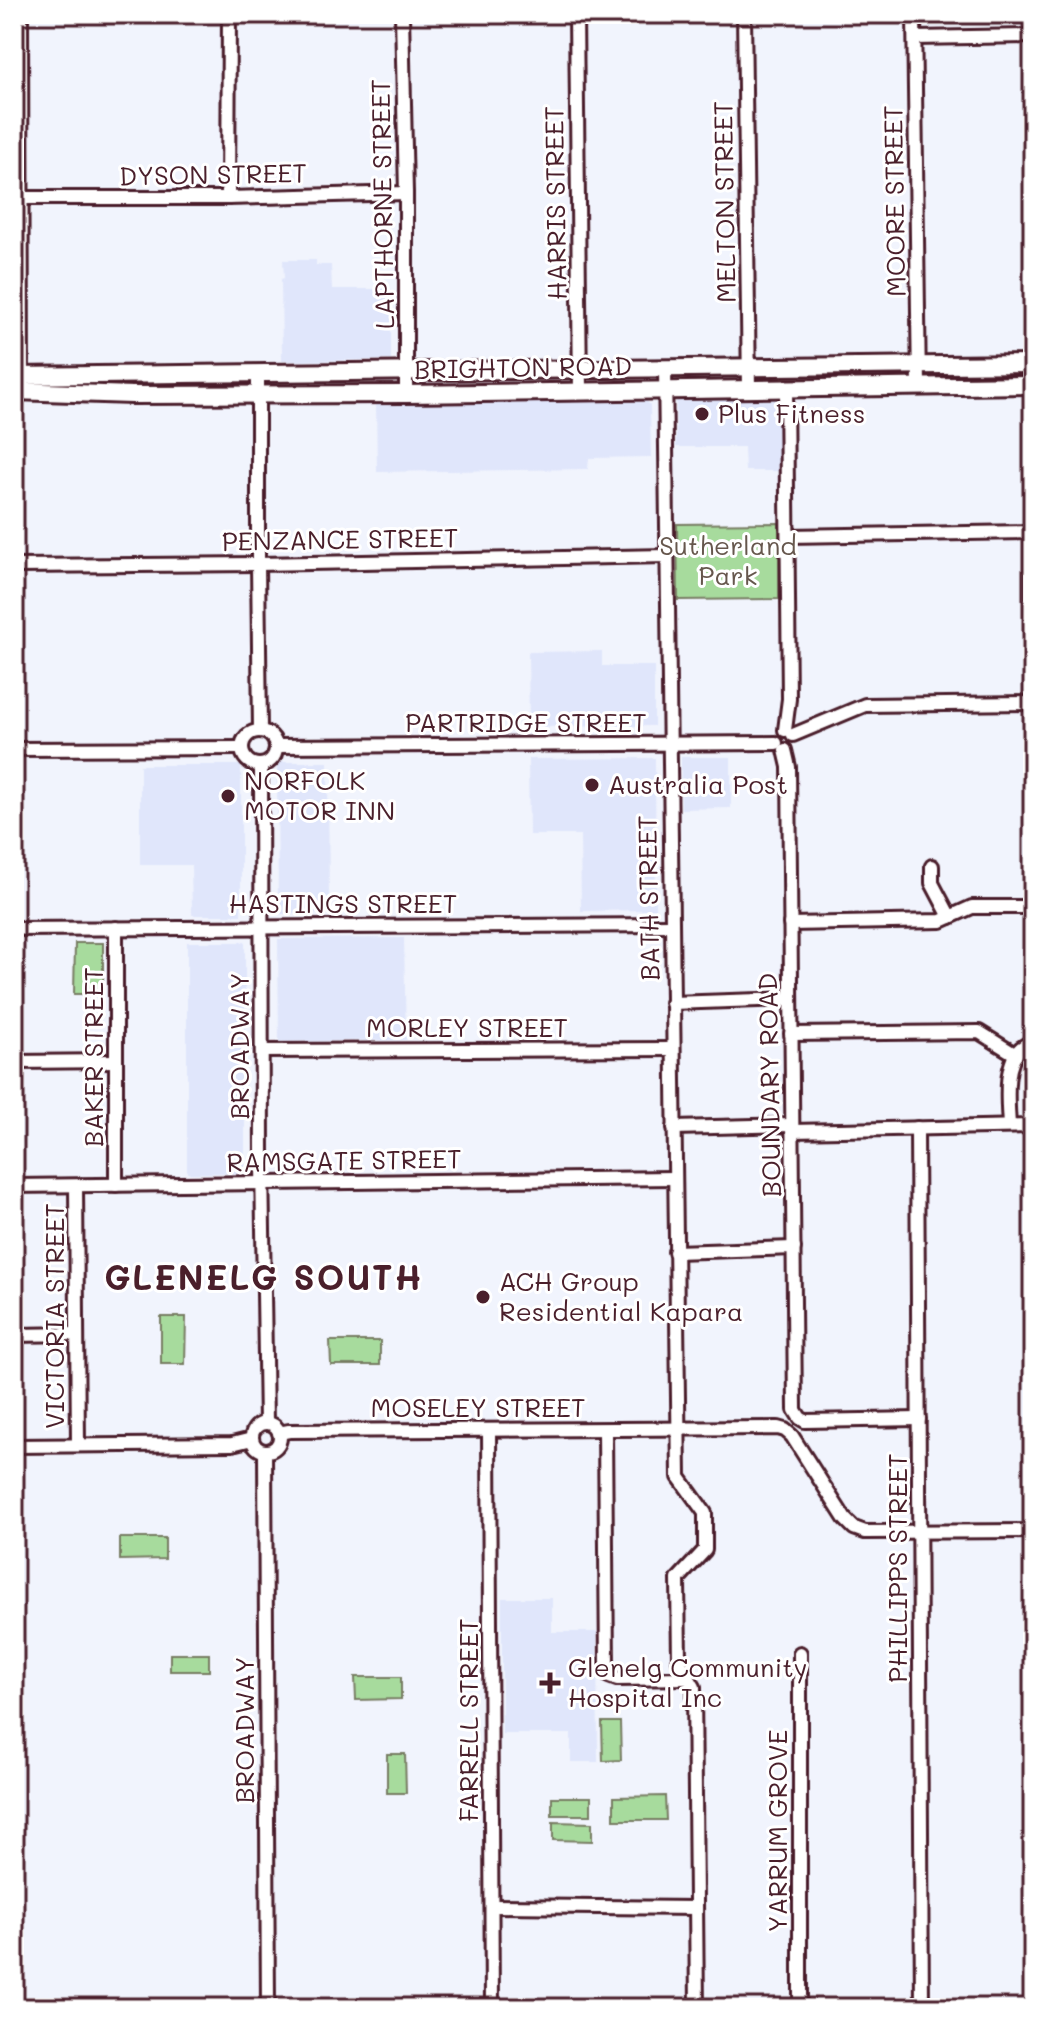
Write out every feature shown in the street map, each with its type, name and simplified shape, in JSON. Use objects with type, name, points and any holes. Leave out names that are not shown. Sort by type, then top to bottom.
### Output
[{"type":"main road","name":"BRIGHTON ROAD","points":[[18,384],[258,373],[1033,364]]},
{"type":"main road","name":"BRIGHTON ROAD","points":[[18,384],[132,395],[1033,385]]},
{"type":"street","points":[[18,384],[21,14]]},
{"type":"street","points":[[228,198],[229,14]]},
{"type":"street","name":"LAPTHORNE STREET","points":[[402,14],[406,394]]},
{"type":"street","name":"HARRIS STREET","points":[[576,14],[580,391]]},
{"type":"street","name":"MELTON STREET","points":[[744,14],[749,389]]},
{"type":"street","name":"MOORE STREET","points":[[914,14],[919,387]]},
{"type":"street","points":[[915,38],[1033,36]]},
{"type":"street","points":[[14,37],[21,51]]},
{"type":"street","name":"DYSON STREET","points":[[21,198],[228,198],[406,193]]},
{"type":"street","name":"BATH STREET","points":[[665,367],[677,1429],[679,1477],[705,1513],[705,1550],[678,1579],[679,1661],[694,1687],[697,2008]]},
{"type":"street","points":[[258,373],[260,730]]},
{"type":"street","points":[[780,746],[793,745],[789,733],[786,389]]},
{"type":"street","points":[[788,536],[1033,532],[1033,703],[865,705],[789,733]]},
{"type":"street","name":"PENZANCE STREET","points":[[14,566],[667,556]]},
{"type":"street","points":[[789,699],[800,721],[811,727]]},
{"type":"street","points":[[260,730],[271,735],[276,746],[271,761],[261,765],[249,763],[242,754],[245,737],[260,730]]},
{"type":"street","name":"PARTRIDGE STREET","points":[[276,746],[780,746]]},
{"type":"street","name":"BOUNDARY ROAD","points":[[780,746],[789,767],[795,1410],[805,1421],[919,1419]]},
{"type":"street","points":[[14,749],[242,748]]},
{"type":"street","name":"BROADWAY","points":[[261,765],[266,1423]]},
{"type":"street","points":[[932,866],[932,883],[950,917]]},
{"type":"street","points":[[790,924],[941,921],[972,907],[1033,907]]},
{"type":"street","name":"HASTINGS STREET","points":[[14,929],[671,925]]},
{"type":"street","name":"BAKER STREET","points":[[116,928],[116,1185]]},
{"type":"street","points":[[672,1003],[791,999]]},
{"type":"street","points":[[791,1034],[979,1032],[1016,1055]]},
{"type":"street","points":[[1009,1126],[1008,1078],[1016,1055],[1033,1041]]},
{"type":"street","name":"MORLEY STREET","points":[[262,1051],[673,1049]]},
{"type":"street","points":[[14,1062],[116,1061]]},
{"type":"street","points":[[674,1128],[1033,1126]]},
{"type":"street","name":"PHILLIPPS STREET","points":[[917,1128],[922,2008]]},
{"type":"street","name":"RAMSGATE STREET","points":[[14,1186],[674,1178]]},
{"type":"street","name":"VICTORIA STREET","points":[[76,1186],[78,1445]]},
{"type":"street","points":[[675,1252],[794,1248]]},
{"type":"street","points":[[14,1335],[77,1334]]},
{"type":"street","points":[[266,1423],[274,1426],[279,1433],[279,1442],[270,1451],[255,1446],[252,1439],[254,1430],[266,1423]]},
{"type":"street","name":"MOSELEY STREET","points":[[279,1433],[778,1428],[792,1436],[845,1519],[854,1528],[865,1532],[920,1532]]},
{"type":"street","points":[[605,1430],[609,1676],[617,1679],[689,1678]]},
{"type":"street","name":"FARRELL STREET","points":[[489,1431],[492,2008]]},
{"type":"street","points":[[14,1446],[232,1444],[252,1439]]},
{"type":"street","name":"BROADWAY","points":[[265,1451],[268,2008]]},
{"type":"street","points":[[920,1532],[1033,1531]]},
{"type":"street","name":"YARRUM GROVE","points":[[800,1653],[800,2008]]},
{"type":"street","points":[[492,1906],[696,1908]]},
{"type":"shaded area","points":[[283,260],[316,260],[316,265],[331,265],[332,289],[391,289],[391,360],[282,361]]},
{"type":"shaded area","points":[[644,398],[650,405],[651,457],[589,458],[588,469],[377,472],[376,402]]},
{"type":"shaded area","points":[[778,398],[779,471],[745,471],[744,447],[676,447],[676,399]]},
{"type":"shaded area","points":[[602,651],[602,666],[654,666],[654,726],[529,727],[528,652]]},
{"type":"shaded area","points":[[681,757],[731,757],[731,808],[681,809]]},
{"type":"shaded area","points":[[655,758],[656,910],[581,911],[580,835],[529,835],[528,759]]},
{"type":"shaded area","points":[[277,762],[328,762],[329,913],[278,914]]},
{"type":"shaded area","points":[[140,765],[241,765],[241,915],[192,915],[191,865],[140,865]]},
{"type":"shaded area","points":[[404,938],[406,1040],[279,1042],[278,939]]},
{"type":"shaded area","points":[[187,942],[245,942],[245,1173],[187,1173]]},
{"type":"shaded area","name":"Glenelg Community Hospital Inc","points":[[502,1598],[552,1598],[552,1632],[597,1632],[598,1762],[571,1762],[571,1734],[502,1734]]},
{"type":"green space","name":"Sutherland Park","points":[[779,523],[779,599],[678,600],[677,524]]},
{"type":"green space","points":[[75,943],[103,943],[103,994],[74,994]]},
{"type":"green space","points":[[161,1317],[186,1317],[185,1364],[161,1364]]},
{"type":"green space","points":[[330,1341],[380,1341],[380,1365],[331,1365]]},
{"type":"green space","points":[[120,1538],[165,1538],[165,1559],[120,1560]]},
{"type":"green space","points":[[170,1654],[209,1654],[209,1671],[170,1671]]},
{"type":"green space","points":[[355,1677],[401,1677],[401,1699],[356,1700]]},
{"type":"green space","points":[[602,1722],[620,1722],[621,1760],[603,1761]]},
{"type":"green space","points":[[387,1754],[405,1754],[406,1793],[387,1793]]},
{"type":"green space","points":[[665,1796],[666,1820],[614,1820],[614,1797]]},
{"type":"green space","points":[[552,1797],[591,1797],[591,1815],[552,1815]]},
{"type":"green space","points":[[553,1822],[592,1823],[592,1841],[553,1840]]},
{"type":"place","name":"Plus Fitness","points":[[702,414]]},
{"type":"place","name":"Australia Post","points":[[592,785]]},
{"type":"place","name":"NORFOLK MOTOR INN","points":[[228,796]]},
{"type":"place","name":"ACH Group Residential Kapara","points":[[483,1297]]},
{"type":"place","name":"Glenelg Community Hospital Inc","points":[[550,1683]]},
{"type":"district","name":"GLENELG SOUTH","points":[[264,1278]]}]
